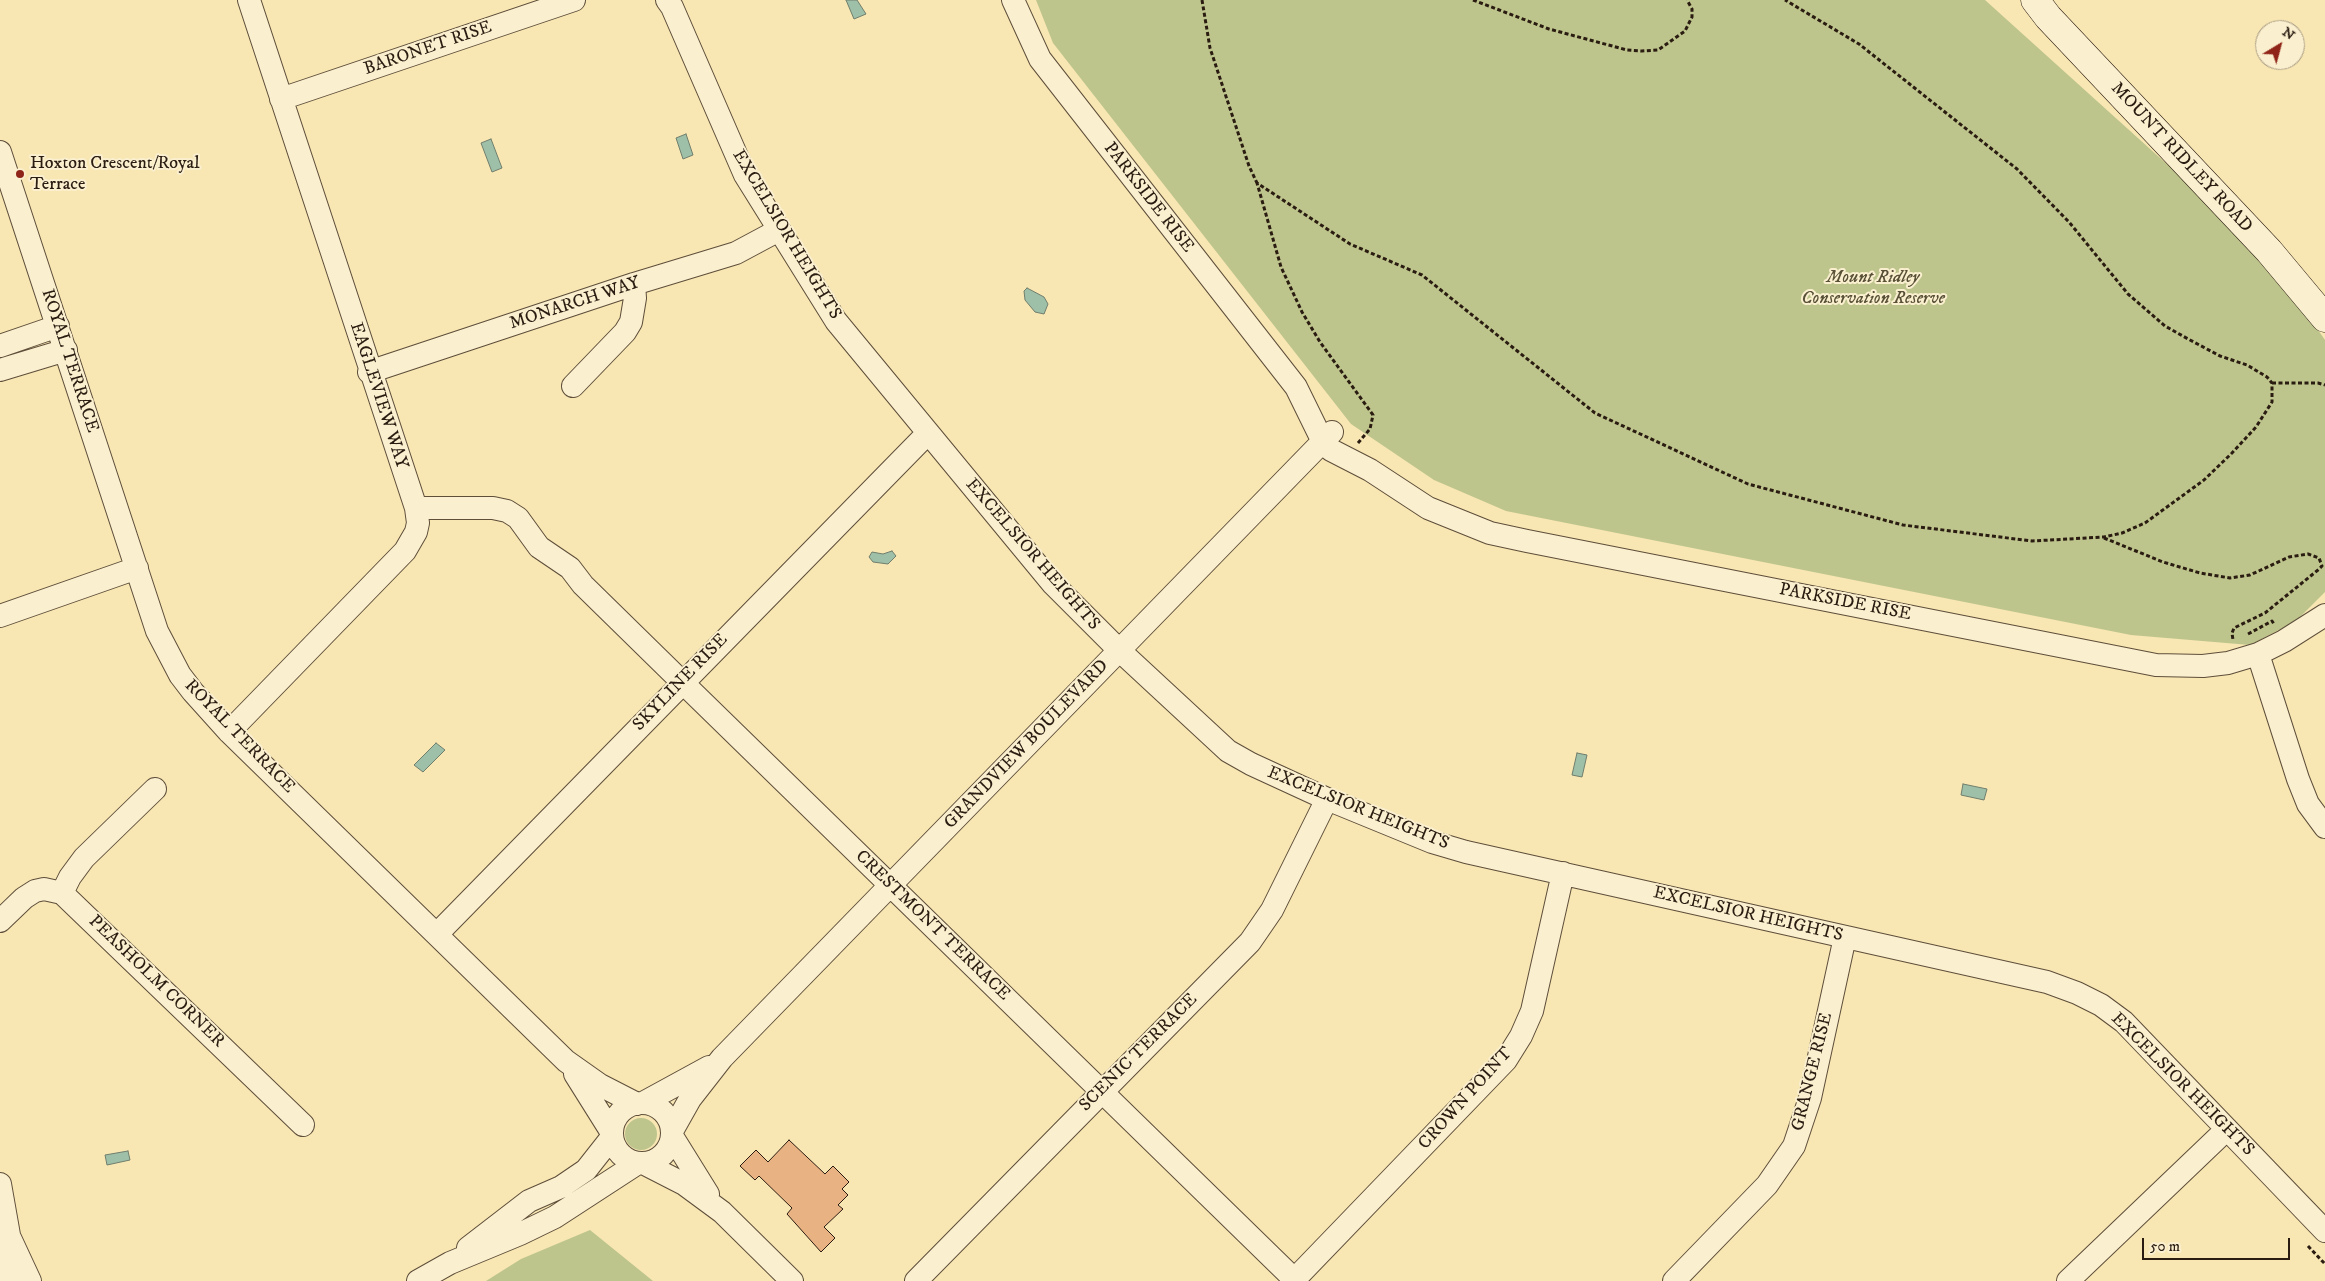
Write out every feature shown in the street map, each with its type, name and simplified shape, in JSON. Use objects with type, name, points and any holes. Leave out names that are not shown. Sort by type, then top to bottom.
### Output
[{"type":"street","name":"EAGLEVIEW WAY","points":[[229,732],[405,551],[416,532],[418,523],[416,508],[369,372],[249,0]]},
{"type":"street","name":"BARONET RISE","points":[[281,99],[574,0]]},
{"type":"street","name":"EXCELSIOR HEIGHTS","points":[[667,0],[745,175],[836,321],[1053,584],[1119,650],[1228,751],[1251,764],[1327,799],[1432,842],[1466,852],[2047,982],[2077,993],[2101,1005],[2124,1022],[2325,1231]]},
{"type":"street","name":"PARKSIDE RISE","points":[[1013,0],[1040,59],[1296,387],[1311,399],[1338,454],[1370,470],[1428,508],[1490,533],[1527,541],[2156,664],[2203,666],[2228,663],[2252,645],[2284,641],[2325,615]]},
{"type":"street","name":"MOUNT RIDLEY ROAD","points":[[2025,0],[2042,8],[2269,251],[2325,318]]},
{"type":"street","name":"ROYAL TERRACE","points":[[0,152],[157,630],[168,654],[193,692],[229,732],[566,1061],[600,1085],[640,1104]]},
{"type":"street","name":"MONARCH WAY","points":[[369,372],[634,284],[736,253],[779,230]]},
{"type":"street","points":[[573,386],[625,332],[631,322],[635,298],[634,284]]},
{"type":"street","points":[[0,346],[58,326]]},
{"type":"street","points":[[0,370],[66,350]]},
{"type":"street","name":"SKYLINE RISE","points":[[437,934],[928,433]]},
{"type":"street","name":"PARKSIDE RISE","points":[[1328,437],[1352,449],[1370,470]]},
{"type":"street","name":"GRANDVIEW BOULEVARD","points":[[672,1134],[690,1099],[722,1058],[1328,437]]},
{"type":"street","name":"CRESTMONT TERRACE","points":[[416,508],[493,508],[507,511],[518,518],[539,547],[570,568],[583,585],[1295,1280]]},
{"type":"street","points":[[0,616],[137,568]]},
{"type":"street","points":[[2252,645],[2308,804],[2325,827]]},
{"type":"street","points":[[0,921],[24,898],[35,891],[44,889],[62,893],[70,877],[84,858],[155,789]]},
{"type":"street","name":"SCENIC TERRACE","points":[[916,1281],[1101,1091],[1250,942],[1263,925],[1327,799]]},
{"type":"street","name":"CROWN POINT","points":[[1295,1280],[1506,1060],[1521,1036],[1532,1011],[1562,874]]},
{"type":"street","name":"PEASHOLM CORNER","points":[[62,893],[303,1125]]},
{"type":"street","name":"GRANGE RISE","points":[[1674,1281],[1767,1185],[1794,1146],[1810,1098],[1845,937]]},
{"type":"street","name":"GRANDVIEW BOULEVARD","points":[[640,1104],[686,1081],[722,1058]]},
{"type":"street","name":"ROYAL TERRACE","points":[[566,1061],[612,1135]]},
{"type":"street","points":[[418,1281],[450,1262],[506,1216],[528,1202],[573,1180],[586,1170],[612,1135],[613,1125],[622,1111],[640,1104],[659,1109],[670,1123],[672,1134],[696,1177],[722,1212]]},
{"type":"street","points":[[2068,1281],[2227,1129]]},
{"type":"street","points":[[450,1262],[520,1234],[555,1217],[640,1163],[651,1162],[666,1152],[672,1134]]},
{"type":"street","points":[[612,1135],[621,1154],[684,1184],[722,1212],[792,1281]]},
{"type":"street","points":[[0,1184],[9,1235],[8,1281]]},
{"type":"street","points":[[9,1235],[30,1281]]},
{"type":"path","points":[[1202,0],[1210,48],[1249,166],[1258,183],[1281,267],[1302,312],[1320,342],[1373,415],[1370,429],[1352,449]]},
{"type":"path","points":[[1473,0],[1549,29],[1627,50],[1642,51],[1658,50],[1685,31],[1692,17],[1692,9],[1687,0]]},
{"type":"path","points":[[1258,183],[1350,244],[1422,275],[1595,413],[1748,484],[1903,525],[2032,541],[2104,537],[2122,533],[2145,523],[2204,480],[2232,453],[2266,413],[2272,402],[2272,383],[2263,373],[2220,356],[2165,326],[2128,294],[2069,222],[2017,169],[1859,44],[1784,0]]},
{"type":"path","points":[[2272,383],[2318,383],[2325,386]]},
{"type":"path","points":[[2104,537],[2163,562],[2200,573],[2230,578],[2250,575],[2289,558],[2308,554],[2319,558],[2322,566],[2294,591],[2265,613],[2234,628],[2232,633],[2234,642],[2240,641]]},
{"type":"path","points":[[2252,645],[2253,630],[2272,621],[2284,641]]},
{"type":"path","points":[[2305,1243],[2325,1264]]},
{"type":"green space","name":"Mount Ridley Conservation Reserve","points":[[1036,0],[1985,0],[2190,185],[2247,245],[2309,317],[2325,340],[2325,592],[2296,621],[2250,645],[2131,635],[1506,511],[1434,480],[1351,424],[1053,43]]},
{"type":"green space","points":[[641,1118],[652,1123],[657,1134],[652,1145],[641,1150],[630,1145],[625,1134],[630,1123]]},
{"type":"green space","points":[[590,1230],[653,1281],[486,1281],[521,1259]]},
{"type":"shaded area","points":[[846,0],[857,0],[866,14],[854,19]]},
{"type":"shaded area","points":[[686,134],[693,155],[683,159],[676,138]]},
{"type":"shaded area","points":[[491,139],[502,168],[492,172],[481,143]]},
{"type":"shaded area","points":[[1027,288],[1044,297],[1048,304],[1044,314],[1035,312],[1025,300],[1024,291]]},
{"type":"shaded area","points":[[892,551],[896,556],[888,564],[873,562],[869,557],[872,552],[883,554]]},
{"type":"shaded area","points":[[436,743],[445,750],[423,772],[414,765]]},
{"type":"shaded area","points":[[1577,753],[1587,755],[1582,777],[1572,775]]},
{"type":"shaded area","points":[[1963,784],[1987,789],[1984,800],[1961,795]]},
{"type":"shaded area","points":[[128,1151],[130,1160],[107,1165],[105,1155]]},
{"type":"building","points":[[789,1140],[825,1174],[833,1166],[849,1182],[842,1189],[848,1195],[838,1205],[843,1209],[824,1227],[835,1238],[821,1252],[787,1214],[792,1208],[759,1176],[755,1180],[740,1166],[756,1150],[768,1162]]},
{"type":"place","name":"Hoxton Crescent/Royal Terrace","points":[[20,174]]}]
